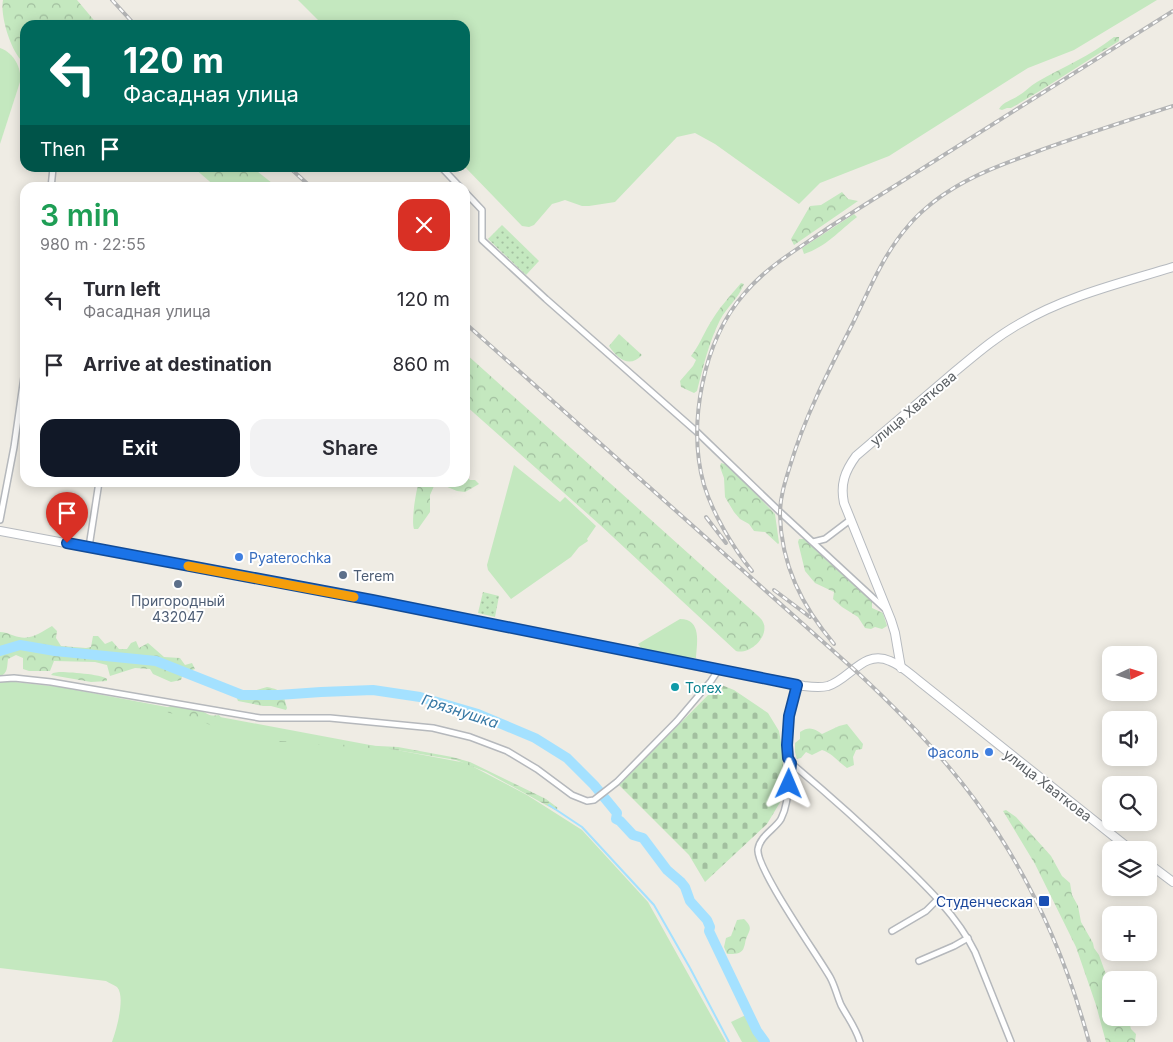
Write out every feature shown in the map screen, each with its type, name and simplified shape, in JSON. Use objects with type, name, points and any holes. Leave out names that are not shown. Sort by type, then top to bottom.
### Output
[{"type":"main road","name":"улица Хваткова","points":[[901,668],[895,633],[842,496],[844,474],[856,456],[992,341],[1019,323],[1047,309],[1110,286],[1173,267]]},
{"type":"main road","name":"улица Хваткова","points":[[0,531],[387,603],[797,685],[828,686],[838,681],[856,666],[871,659],[885,659],[919,681],[1120,841]]},
{"type":"main road","points":[[1157,870],[1173,882]]},
{"type":"street","points":[[446,172],[455,182]]},
{"type":"street","points":[[470,197],[482,210],[482,240],[697,432],[887,610]]},
{"type":"street","points":[[0,520],[20,405]]},
{"type":"street","points":[[89,547],[98,487]]},
{"type":"street","points":[[813,542],[825,539],[850,520]]},
{"type":"street","points":[[0,679],[14,678],[51,682],[260,718],[330,718],[433,728],[470,737],[507,751],[572,796],[587,801],[594,800],[617,782],[677,721],[719,669]]},
{"type":"street","points":[[797,685],[789,716],[788,758],[791,763],[885,846],[954,917],[968,938],[986,976],[1011,1042]]},
{"type":"street","points":[[791,763],[788,795],[780,819],[761,840],[758,849],[759,854],[770,882],[831,979],[841,1004],[854,1025],[860,1042]]},
{"type":"street","points":[[892,931],[926,911],[938,900]]},
{"type":"street","points":[[919,962],[968,938]]},
{"type":"green space","points":[[3,0],[77,0],[94,20],[20,20],[20,59],[13,48],[7,31],[2,6]]},
{"type":"green space","points":[[298,0],[1157,0],[1074,50],[1028,68],[889,156],[820,183],[799,204],[715,144],[695,133],[677,137],[615,202],[582,206],[565,200],[552,204],[534,225],[529,227],[522,226],[470,172],[470,20],[318,20]]},
{"type":"green space","points":[[1114,37],[1119,37],[1119,41],[1011,108],[999,109],[1034,84],[1086,56]]},
{"type":"green space","points":[[0,48],[9,53],[16,62],[20,71],[20,82],[0,144]]},
{"type":"green space","points":[[199,172],[258,172],[271,182],[210,182]]},
{"type":"green space","points":[[842,192],[848,199],[858,201],[794,245],[791,239],[810,206],[821,205]]},
{"type":"green space","points":[[854,214],[857,217],[832,238],[804,254],[802,248]]},
{"type":"green space","points":[[502,225],[539,261],[526,275],[488,239]]},
{"type":"green space","points":[[741,283],[744,284],[742,289],[716,328],[697,391],[694,393],[681,387],[680,381],[696,360],[691,356],[716,314]]},
{"type":"green space","points":[[619,334],[642,355],[632,361],[620,358],[609,346]]},
{"type":"green space","points":[[470,357],[760,618],[763,621],[764,627],[764,633],[761,638],[753,647],[747,650],[736,651],[599,524],[470,409]]},
{"type":"green space","points":[[721,463],[728,465],[775,514],[778,544],[765,532],[754,531],[749,524],[740,519],[734,512],[725,497]]},
{"type":"green space","points":[[514,465],[560,502],[565,497],[596,526],[587,539],[588,541],[579,547],[571,557],[511,599],[488,570],[487,565]]},
{"type":"green space","points":[[470,480],[475,480],[479,484],[465,492],[447,487],[470,487]]},
{"type":"green space","points":[[418,487],[434,487],[430,495],[430,512],[418,529],[414,529],[414,506]]},
{"type":"green space","points":[[799,539],[807,539],[872,601],[872,608],[883,613],[887,626],[882,629],[875,627],[871,629],[865,628],[858,617],[833,599],[834,592],[815,583],[805,571],[798,542]]},
{"type":"green space","points":[[483,592],[499,596],[495,617],[478,613]]},
{"type":"green space","points":[[680,619],[687,620],[695,627],[697,633],[696,658],[642,649],[638,644]]},
{"type":"green space","points":[[52,626],[57,631],[56,638],[61,646],[91,647],[93,636],[98,636],[105,644],[112,641],[119,649],[127,649],[131,643],[136,641],[139,648],[148,643],[164,657],[180,658],[185,665],[192,663],[195,669],[183,673],[181,680],[171,682],[153,674],[150,669],[135,668],[110,676],[107,665],[95,662],[54,661],[50,671],[29,671],[23,669],[23,658],[16,655],[8,659],[6,672],[0,676],[0,632],[24,638],[36,635]]},
{"type":"green space","points":[[59,672],[104,677],[107,681],[91,682],[51,675]]},
{"type":"green space","points":[[0,682],[60,687],[466,763],[527,795],[582,830],[648,902],[726,1042],[112,1042],[118,1022],[121,998],[117,987],[106,981],[0,968]]},
{"type":"green space","points":[[719,684],[734,690],[768,713],[779,731],[785,794],[767,824],[705,882],[689,855],[619,785]]},
{"type":"green space","points":[[267,687],[282,693],[286,710],[238,701],[236,696]]},
{"type":"green space","points":[[171,706],[202,711],[211,716],[219,715],[224,721],[221,725],[214,727],[206,723],[197,722],[192,717],[169,713],[166,711],[166,708]]},
{"type":"green space","points":[[847,724],[863,744],[862,749],[856,750],[853,757],[854,765],[847,768],[832,755],[822,750],[812,755],[806,752],[801,758],[797,759],[795,743],[800,739],[800,732],[811,728],[822,734]]},
{"type":"green space","points":[[280,741],[398,747],[452,757],[470,762],[546,799],[558,808],[555,810],[486,772],[456,760],[390,749],[285,743]]},
{"type":"green space","points":[[1006,810],[1016,817],[1051,856],[1062,876],[1070,883],[1081,922],[1099,955],[1105,971],[1102,971],[1102,1026],[1130,1026],[1136,1034],[1135,1042],[1106,1042],[1096,1005],[1076,947],[1035,864],[1003,811]]},
{"type":"green space","points":[[744,919],[750,929],[743,950],[737,954],[727,954],[724,947],[726,938],[731,936],[737,920]]},
{"type":"green space","points":[[748,1014],[761,1042],[742,1042],[731,1022]]},
{"type":"waterway","name":"Грязнушка","points":[[0,651],[20,645],[55,651],[156,661],[242,695],[373,690],[420,697],[478,714],[535,738],[567,758],[594,785],[617,813],[616,819],[633,835],[643,838],[667,870],[685,887],[690,901],[707,920],[710,927],[709,931],[757,1031],[765,1042]]},
{"type":"waterway","points":[[549,805],[582,827],[654,905],[729,1042]]},
{"type":"railway","points":[[112,0],[130,20]]},
{"type":"railway","points":[[752,571],[724,530],[708,496],[699,461],[697,436],[702,385],[709,359],[718,335],[730,313],[744,294],[763,275],[796,249],[1173,11]]},
{"type":"railway","points":[[834,644],[803,600],[789,568],[781,533],[781,502],[796,447],[810,411],[871,285],[892,247],[909,225],[932,203],[977,175],[1050,147],[1173,106]]},
{"type":"railway","points":[[294,172],[305,182]]},
{"type":"railway","points":[[470,327],[858,673],[905,718],[934,750],[975,800],[1012,856],[1028,886],[1057,947],[1080,1010],[1089,1042]]},
{"type":"railway","points":[[706,517],[726,543]]},
{"type":"railway","points":[[774,590],[810,617]]},
{"type":"slow traffic","points":[[188,566],[354,597]]},
{"type":"place","name":"Pyaterochka","points":[[239,557]]},
{"type":"place","name":"Terem","points":[[343,575]]},
{"type":"place","name":"Пригородный 432047","points":[[178,584]]},
{"type":"place","name":"Torex","points":[[675,687]]},
{"type":"place","name":"Фасоль","points":[[989,752]]},
{"type":"place","name":"Студенческая","points":[[1044,901]]},
{"type":"route","points":[[67,543],[372,600],[797,685],[789,716],[787,745],[788,758],[791,763],[789,784]]}]
